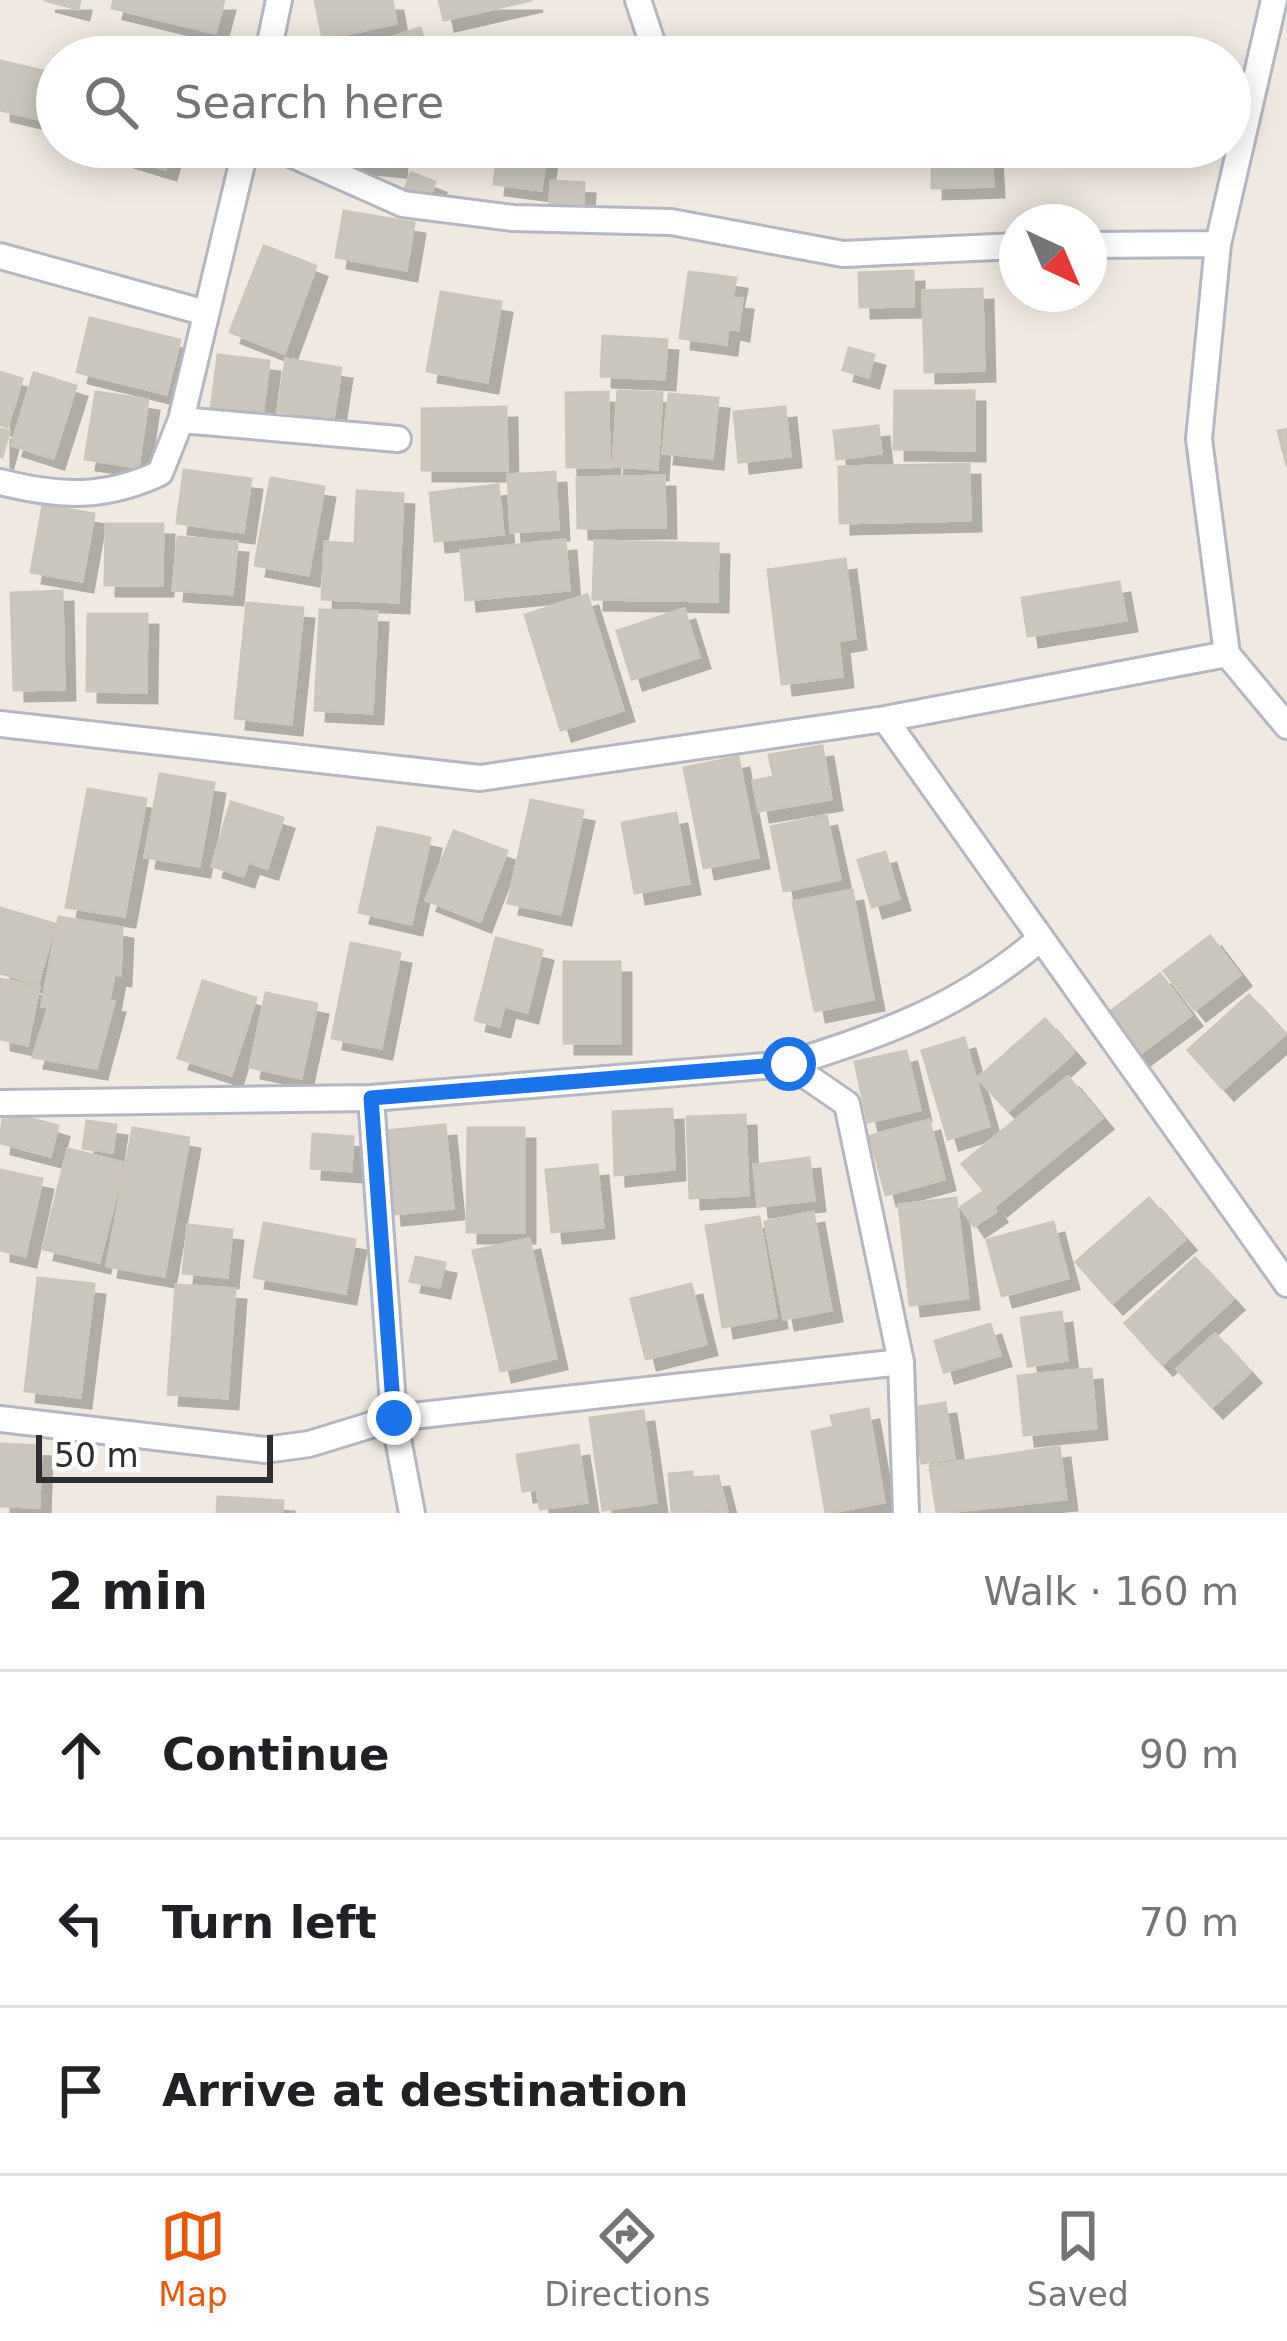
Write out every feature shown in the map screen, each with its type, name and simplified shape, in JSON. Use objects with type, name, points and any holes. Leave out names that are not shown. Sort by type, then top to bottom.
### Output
[{"type":"street","points":[[271,36],[279,0]]},
{"type":"street","points":[[638,0],[650,36]]},
{"type":"street","points":[[1251,100],[1274,0]]},
{"type":"street","points":[[0,482],[38,492],[119,493],[160,473],[181,420],[241,168]]},
{"type":"street","points":[[323,168],[403,203],[513,218],[671,222],[843,254],[999,247]]},
{"type":"street","points":[[1235,168],[1218,244],[1199,439],[1227,654],[1287,726]]},
{"type":"street","points":[[1107,245],[1218,244]]},
{"type":"street","points":[[0,256],[206,313]]},
{"type":"street","points":[[181,420],[398,439]]},
{"type":"street","points":[[0,724],[480,778],[885,719],[1227,654]]},
{"type":"street","points":[[885,719],[1283,1274]]},
{"type":"street","points":[[0,1103],[371,1098],[789,1064],[894,1030],[988,983],[1040,939]]},
{"type":"street","points":[[789,1064],[847,1104],[901,1362],[906,1513]]},
{"type":"street","points":[[371,1098],[394,1418],[412,1513]]},
{"type":"street","points":[[0,1419],[265,1450],[310,1444],[394,1418],[901,1362]]},
{"type":"building","points":[[44,0],[80,0],[78,9]]},
{"type":"building","points":[[114,0],[224,0],[215,33],[112,8]]},
{"type":"building","points":[[315,0],[392,0],[396,23],[322,36]]},
{"type":"building","points":[[439,0],[532,0],[444,20]]},
{"type":"building","points":[[420,28],[423,36],[396,36]]},
{"type":"building","points":[[0,61],[36,69],[36,118],[0,110]]},
{"type":"building","points":[[496,168],[544,168],[541,190],[494,184]]},
{"type":"building","points":[[932,168],[992,168],[993,186],[932,188]]},
{"type":"building","points":[[411,173],[435,182],[429,198],[405,190]]},
{"type":"building","points":[[551,181],[584,183],[583,206],[550,205]]},
{"type":"building","points":[[344,211],[414,223],[406,270],[336,257]]},
{"type":"building","points":[[264,246],[316,266],[284,353],[230,332]]},
{"type":"building","points":[[913,271],[913,306],[860,307],[859,273]]},
{"type":"building","points":[[689,272],[736,278],[732,298],[742,299],[738,330],[728,328],[726,344],[680,338]]},
{"type":"building","points":[[982,289],[984,370],[925,372],[923,291]]},
{"type":"building","points":[[441,292],[501,302],[487,382],[427,371]]},
{"type":"building","points":[[90,318],[180,340],[166,394],[77,372]]},
{"type":"building","points":[[603,336],[667,340],[664,379],[601,376]]},
{"type":"building","points":[[849,348],[874,355],[868,377],[843,370]]},
{"type":"building","points":[[218,355],[269,361],[262,416],[211,410]]},
{"type":"building","points":[[286,359],[341,368],[333,420],[278,411]]},
{"type":"building","points":[[0,372],[22,379],[7,427],[0,424]]},
{"type":"building","points":[[34,373],[76,386],[53,458],[12,445]]},
{"type":"building","points":[[618,391],[662,393],[657,469],[613,466]]},
{"type":"building","points":[[895,391],[974,391],[974,450],[894,449]]},
{"type":"building","points":[[96,392],[148,400],[138,467],[85,459]]},
{"type":"building","points":[[608,392],[609,467],[567,467],[566,393]]},
{"type":"building","points":[[669,394],[718,398],[712,458],[663,453]]},
{"type":"building","points":[[506,407],[507,470],[422,470],[422,409]]},
{"type":"building","points":[[785,407],[790,456],[739,462],[734,412]]},
{"type":"building","points":[[878,426],[881,453],[837,459],[834,431]]},
{"type":"building","points":[[0,429],[9,431],[2,457],[0,456]]},
{"type":"building","points":[[1287,429],[1287,466],[1278,431]]},
{"type":"building","points":[[969,464],[970,520],[840,523],[839,467]]},
{"type":"building","points":[[184,470],[251,479],[243,532],[177,523]]},
{"type":"building","points":[[555,472],[558,529],[511,532],[508,475]]},
{"type":"building","points":[[664,476],[665,527],[578,528],[577,478]]},
{"type":"building","points":[[271,478],[324,487],[308,575],[255,565]]},
{"type":"building","points":[[498,485],[503,534],[435,541],[430,493]]},
{"type":"building","points":[[357,491],[403,494],[398,602],[322,599],[325,542],[355,544]]},
{"type":"building","points":[[43,505],[94,514],[82,581],[31,572]]},
{"type":"building","points":[[106,524],[163,524],[162,585],[105,585]]},
{"type":"building","points":[[178,537],[237,542],[232,594],[173,590]]},
{"type":"building","points":[[565,540],[569,590],[466,600],[461,551]]},
{"type":"building","points":[[595,541],[718,544],[717,601],[593,599]]},
{"type":"building","points":[[845,559],[855,638],[838,641],[842,676],[782,684],[768,570]]},
{"type":"building","points":[[1119,582],[1126,620],[1028,636],[1022,598]]},
{"type":"building","points":[[62,591],[64,689],[14,690],[11,593]]},
{"type":"building","points":[[587,595],[623,710],[561,730],[525,615]]},
{"type":"building","points":[[247,603],[303,608],[291,724],[235,718]]},
{"type":"building","points":[[684,609],[699,657],[632,679],[617,631]]},
{"type":"building","points":[[320,610],[377,612],[372,713],[315,710]]},
{"type":"building","points":[[88,614],[147,614],[146,692],[87,691]]},
{"type":"building","points":[[822,746],[831,799],[759,811],[753,781],[774,777],[769,755]]},
{"type":"building","points":[[738,757],[758,857],[704,868],[684,768]]},
{"type":"building","points":[[160,774],[214,783],[199,866],[145,857]]},
{"type":"building","points":[[88,789],[146,799],[124,916],[66,907]]},
{"type":"building","points":[[531,800],[583,811],[560,914],[508,903]]},
{"type":"building","points":[[231,802],[283,818],[267,868],[248,862],[243,876],[212,866]]},
{"type":"building","points":[[676,813],[689,883],[635,893],[622,823]]},
{"type":"building","points":[[826,815],[840,879],[784,891],[771,827]]},
{"type":"building","points":[[378,827],[430,838],[411,924],[359,912]]},
{"type":"building","points":[[454,831],[507,851],[480,921],[426,900]]},
{"type":"building","points":[[885,852],[899,899],[872,907],[858,860]]},
{"type":"building","points":[[852,890],[873,999],[815,1011],[793,902]]},
{"type":"building","points":[[0,908],[55,924],[38,983],[0,973]]},
{"type":"building","points":[[59,917],[122,928],[120,975],[114,974],[109,1001],[114,1002],[96,1068],[33,1057],[49,1007],[42,1006]]},
{"type":"building","points":[[1210,936],[1240,975],[1195,1010],[1164,971]]},
{"type":"building","points":[[496,938],[542,950],[527,1012],[504,1006],[499,1026],[475,1020]]},
{"type":"building","points":[[351,943],[400,953],[381,1048],[332,1038]]},
{"type":"building","points":[[564,962],[620,962],[620,1043],[564,1043]]},
{"type":"building","points":[[1160,974],[1191,1015],[1138,1055],[1107,1014]]},
{"type":"building","points":[[0,979],[39,987],[27,1045],[0,1039]]},
{"type":"building","points":[[203,981],[256,998],[231,1075],[178,1058]]},
{"type":"building","points":[[266,993],[317,1004],[301,1078],[250,1067]]},
{"type":"building","points":[[1249,995],[1285,1034],[1223,1089],[1188,1050]]},
{"type":"building","points":[[1045,1019],[1074,1052],[1008,1111],[978,1078]]},
{"type":"building","points":[[964,1038],[989,1126],[948,1139],[922,1051]]},
{"type":"building","points":[[906,1051],[920,1110],[868,1122],[855,1062]]},
{"type":"building","points":[[1068,1077],[1102,1118],[996,1205],[962,1164]]},
{"type":"building","points":[[672,1109],[674,1169],[615,1175],[613,1112]]},
{"type":"building","points":[[4,1111],[58,1126],[50,1156],[0,1143]]},
{"type":"building","points":[[745,1115],[748,1195],[690,1198],[687,1117]]},
{"type":"building","points":[[929,1120],[944,1179],[886,1195],[870,1136]]},
{"type":"building","points":[[87,1121],[116,1125],[112,1152],[83,1148]]},
{"type":"building","points":[[445,1125],[453,1208],[391,1214],[384,1131]]},
{"type":"building","points":[[133,1128],[189,1138],[164,1276],[107,1266]]},
{"type":"building","points":[[468,1128],[524,1128],[524,1232],[467,1232]]},
{"type":"building","points":[[313,1134],[353,1137],[351,1171],[311,1168]]},
{"type":"building","points":[[68,1149],[124,1163],[99,1262],[43,1249]]},
{"type":"building","points":[[809,1158],[814,1200],[758,1206],[754,1165]]},
{"type":"building","points":[[597,1165],[603,1227],[552,1232],[546,1170]]},
{"type":"building","points":[[0,1170],[42,1179],[25,1256],[0,1250]]},
{"type":"building","points":[[983,1192],[996,1211],[974,1226],[961,1207]]},
{"type":"building","points":[[956,1198],[968,1298],[910,1305],[899,1205]]},
{"type":"building","points":[[1149,1198],[1185,1239],[1112,1303],[1076,1262]]},
{"type":"building","points":[[813,1212],[831,1310],[784,1319],[765,1222]]},
{"type":"building","points":[[759,1217],[776,1317],[723,1327],[706,1226]]},
{"type":"building","points":[[1053,1222],[1068,1278],[1002,1296],[987,1240]]},
{"type":"building","points":[[264,1223],[355,1240],[345,1293],[254,1277]]},
{"type":"building","points":[[188,1225],[232,1230],[227,1277],[183,1273]]},
{"type":"building","points":[[529,1239],[556,1358],[501,1371],[473,1251]]},
{"type":"building","points":[[416,1257],[445,1263],[439,1287],[410,1281]]},
{"type":"building","points":[[1195,1258],[1233,1299],[1162,1364],[1125,1323]]},
{"type":"building","points":[[38,1278],[94,1284],[80,1397],[25,1391]]},
{"type":"building","points":[[691,1284],[706,1344],[646,1359],[631,1299]]},
{"type":"building","points":[[176,1285],[235,1289],[227,1398],[168,1394]]},
{"type":"building","points":[[1061,1312],[1067,1360],[1028,1366],[1021,1318]]},
{"type":"building","points":[[990,1324],[1000,1355],[944,1372],[935,1341]]},
{"type":"building","points":[[1215,1334],[1250,1372],[1212,1407],[1177,1369]]},
{"type":"building","points":[[1091,1369],[1096,1428],[1024,1435],[1018,1376]]},
{"type":"building","points":[[945,1403],[954,1458],[922,1463],[912,1408]]},
{"type":"building","points":[[868,1409],[884,1502],[826,1513],[812,1432],[834,1427],[831,1416]]},
{"type":"building","points":[[643,1411],[656,1502],[603,1510],[590,1418]]},
{"type":"building","points":[[0,1444],[41,1446],[39,1507],[0,1506]]},
{"type":"building","points":[[578,1445],[587,1502],[540,1509],[537,1489],[523,1491],[517,1455]]},
{"type":"building","points":[[1059,1447],[1066,1499],[937,1513],[930,1466]]},
{"type":"building","points":[[692,1472],[692,1478],[718,1476],[727,1511],[672,1513],[669,1474]]},
{"type":"building","points":[[218,1497],[283,1501],[282,1513],[217,1513]]},
{"type":"route","points":[[394,1418],[371,1098],[789,1064]]}]
